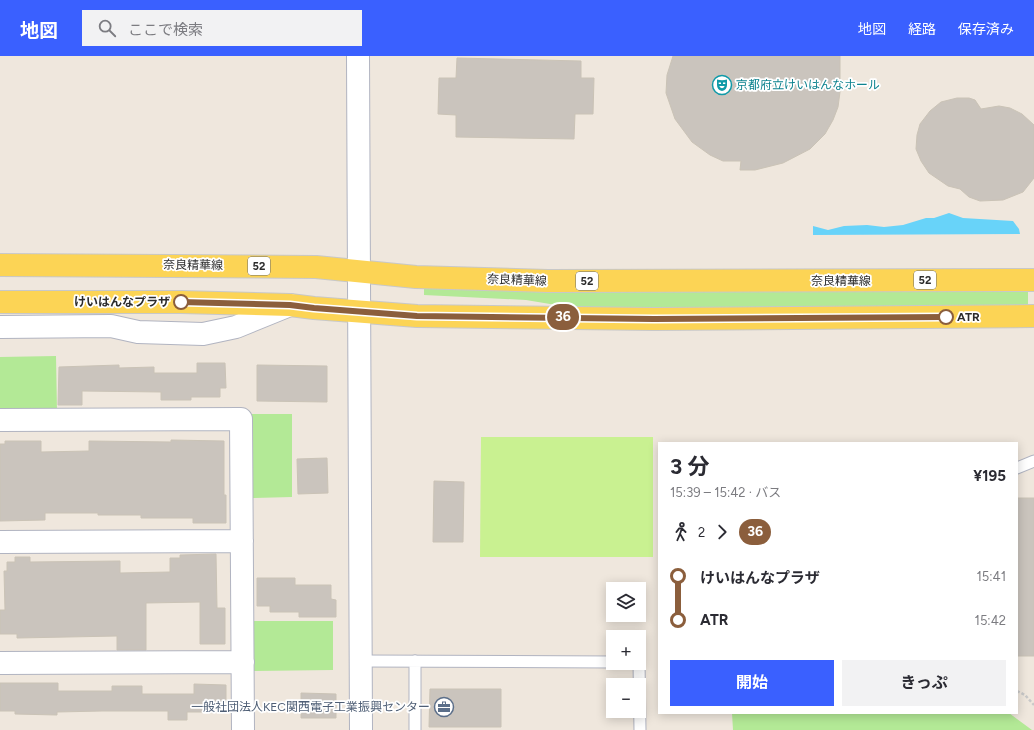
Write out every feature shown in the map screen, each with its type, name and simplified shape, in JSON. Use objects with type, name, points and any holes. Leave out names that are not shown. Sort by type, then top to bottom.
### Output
[{"type":"main road","name":"奈良精華線","points":[[0,265],[316,267],[416,277],[548,281],[1034,280]]},
{"type":"main road","points":[[0,302],[181,302],[290,305],[417,316],[654,319],[1034,316]]},
{"type":"street","points":[[358,56],[361,730]]},
{"type":"street","points":[[0,327],[110,326],[138,332],[203,334],[236,327],[290,305]]},
{"type":"street","points":[[0,420],[241,419],[243,730]]},
{"type":"street","points":[[0,542],[242,541]]},
{"type":"street","points":[[0,663],[242,662]]},
{"type":"lane","points":[[1018,468],[1034,461]]},
{"type":"lane","points":[[360,661],[606,662]]},
{"type":"lane","points":[[414,661],[415,730]]},
{"type":"lane","points":[[639,670],[640,730]]},
{"type":"path","points":[[1018,692],[1025,695],[1034,705]]},
{"type":"green space","points":[[424,285],[544,292],[1028,291],[1028,307],[574,308],[526,300],[424,295]]},
{"type":"green space","points":[[56,356],[57,412],[0,411],[0,357]]},
{"type":"green space","points":[[252,414],[292,414],[292,497],[253,498]]},
{"type":"green space","points":[[481,437],[653,437],[653,557],[480,557]]},
{"type":"green space","points":[[253,621],[333,621],[333,670],[253,671]]},
{"type":"green space","points":[[732,714],[1010,714],[1032,730],[733,730]]},
{"type":"water","points":[[949,213],[963,218],[1013,221],[1019,229],[1020,234],[813,235],[813,226],[828,230],[844,226],[867,225],[884,227],[903,225]]},
{"type":"building","points":[[673,56],[840,56],[840,92],[838,107],[825,134],[810,149],[783,163],[755,170],[740,170],[741,161],[723,161],[710,155],[692,142],[675,119],[666,93],[667,75]]},
{"type":"building","points":[[457,58],[581,61],[581,78],[594,78],[593,114],[575,114],[574,139],[456,137],[456,115],[438,114],[439,78],[456,78]]},
{"type":"building","points":[[957,98],[969,98],[975,100],[981,109],[999,106],[1010,108],[1022,114],[1034,125],[1034,178],[1023,192],[1003,200],[980,201],[969,197],[960,189],[948,186],[929,173],[921,161],[916,149],[917,135],[920,124],[930,111],[941,102]]},
{"type":"building","points":[[197,363],[225,363],[226,388],[220,388],[220,397],[191,397],[191,400],[161,400],[161,392],[82,391],[82,405],[58,405],[59,367],[119,365],[119,368],[154,367],[154,373],[197,373]]},
{"type":"building","points":[[257,365],[327,366],[327,402],[257,401]]},
{"type":"building","points":[[171,440],[224,441],[224,495],[226,495],[226,523],[193,523],[193,518],[141,518],[141,515],[98,515],[98,513],[45,513],[45,520],[0,521],[0,444],[5,444],[5,441],[41,441],[41,452],[89,451],[89,441],[171,442]]},
{"type":"building","points":[[327,458],[328,493],[298,494],[297,459]]},
{"type":"building","points":[[434,481],[464,482],[463,542],[433,542]]},
{"type":"building","points":[[1018,498],[1034,498],[1034,656],[1018,656]]},
{"type":"building","points":[[216,554],[217,608],[225,608],[225,644],[200,644],[200,602],[146,603],[146,650],[117,650],[117,636],[17,638],[17,634],[0,634],[0,610],[5,610],[4,571],[7,571],[7,562],[15,562],[15,557],[30,557],[30,562],[120,561],[120,573],[170,572],[170,558],[180,558],[180,555]]},
{"type":"building","points":[[257,578],[295,578],[295,585],[331,585],[331,599],[336,600],[336,617],[299,617],[299,612],[270,612],[270,606],[257,606]]},
{"type":"building","points":[[0,683],[58,683],[58,691],[112,691],[112,686],[142,686],[142,694],[194,694],[194,684],[226,685],[226,712],[187,712],[187,720],[168,720],[168,711],[57,712],[57,715],[15,714],[15,711],[0,711]]},
{"type":"building","points":[[430,689],[501,689],[501,727],[429,727]]},
{"type":"building","points":[[301,693],[336,694],[336,718],[301,718]]},
{"type":"bus line","name":"36","points":[[181,302],[290,305],[417,316],[654,319],[946,317]]},
{"type":"place","name":"京都府立けいはんなホール","points":[[722,85]]},
{"type":"place","name":"けいはんなプラザ","points":[[181,302]]},
{"type":"place","name":"ATR","points":[[946,317]]},
{"type":"place","name":"一般社団法人KEC関西電子工業振興センター","points":[[444,707]]}]
